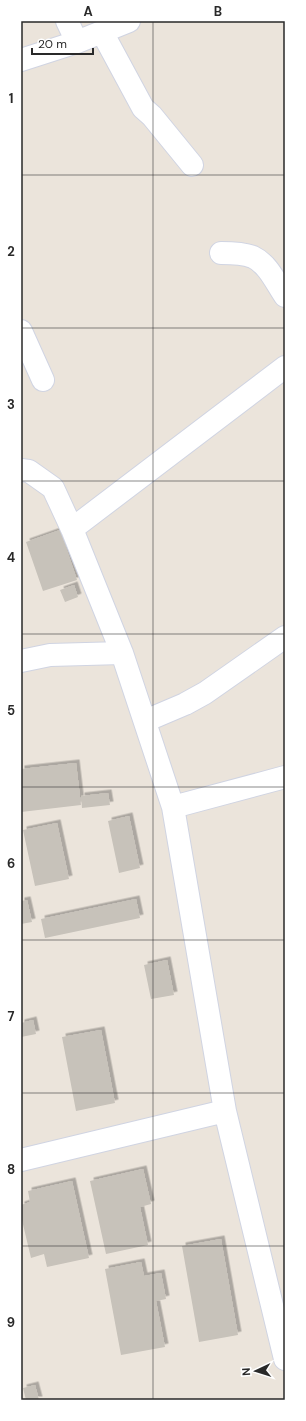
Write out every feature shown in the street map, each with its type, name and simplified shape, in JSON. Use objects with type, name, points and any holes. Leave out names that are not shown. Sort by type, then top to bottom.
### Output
[{"type":"street","points":[[67,21],[77,42]]},
{"type":"street","points":[[21,60],[77,42],[129,21]]},
{"type":"street","points":[[102,32],[143,108],[152,116],[192,165]]},
{"type":"street","points":[[221,253],[239,254],[253,257],[263,264],[285,296]]},
{"type":"street","points":[[21,331],[43,380]]},
{"type":"street","points":[[72,529],[285,367]]},
{"type":"street","points":[[21,470],[29,471],[53,488],[72,529],[122,652],[173,807],[225,1111],[285,1359]]},
{"type":"street","points":[[145,721],[185,704],[206,693],[285,637]]},
{"type":"street","points":[[21,661],[50,655],[122,652]]},
{"type":"street","points":[[173,807],[285,777]]},
{"type":"street","points":[[21,1160],[225,1111]]},
{"type":"building","points":[[60,530],[77,580],[43,591],[26,542]]},
{"type":"building","points":[[74,585],[78,597],[65,602],[60,590]]},
{"type":"building","points":[[76,763],[81,805],[21,812],[21,769]]},
{"type":"building","points":[[108,793],[110,805],[82,808],[81,796]]},
{"type":"building","points":[[129,816],[140,868],[119,873],[108,821]]},
{"type":"building","points":[[57,823],[69,879],[35,886],[23,830]]},
{"type":"building","points":[[136,899],[140,918],[45,938],[41,919]]},
{"type":"building","points":[[27,900],[32,922],[21,924],[21,901]]},
{"type":"building","points":[[167,960],[174,995],[151,999],[144,965]]},
{"type":"building","points":[[33,1020],[36,1034],[21,1037],[21,1023]]},
{"type":"building","points":[[101,1030],[115,1103],[76,1111],[62,1037]]},
{"type":"building","points":[[143,1169],[151,1204],[140,1207],[148,1245],[106,1254],[90,1181]]},
{"type":"building","points":[[72,1181],[89,1258],[47,1267],[44,1254],[31,1258],[21,1216],[21,1205],[30,1202],[28,1191]]},
{"type":"building","points":[[221,1239],[238,1335],[199,1342],[182,1246]]},
{"type":"building","points":[[141,1262],[144,1276],[161,1273],[166,1299],[156,1301],[165,1347],[121,1355],[105,1269]]},
{"type":"building","points":[[35,1385],[39,1400],[26,1400],[23,1388]]}]
